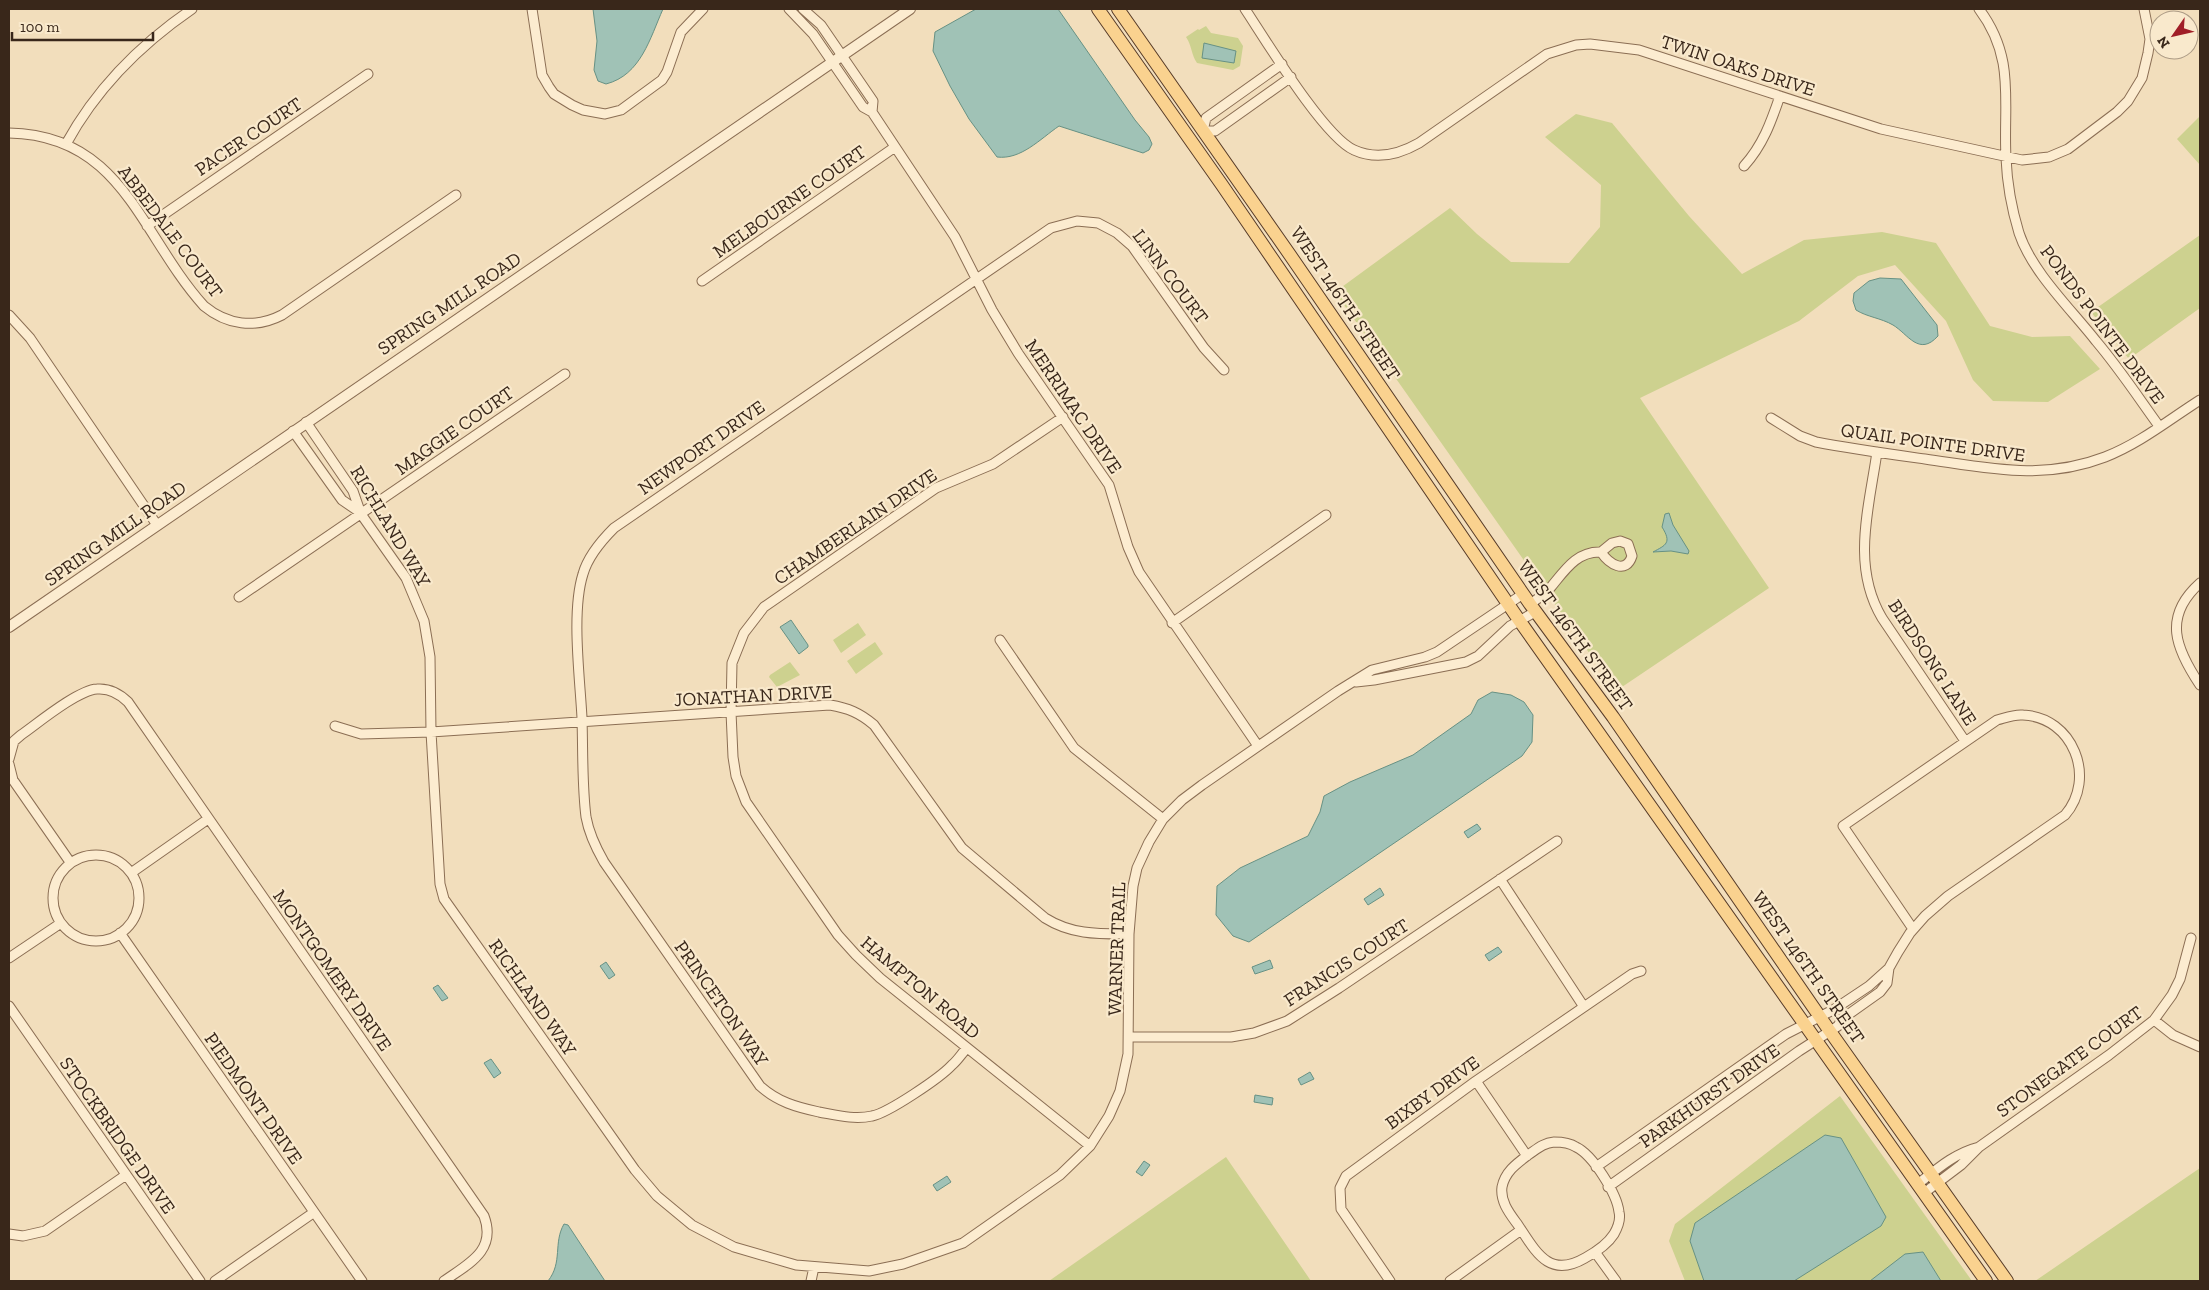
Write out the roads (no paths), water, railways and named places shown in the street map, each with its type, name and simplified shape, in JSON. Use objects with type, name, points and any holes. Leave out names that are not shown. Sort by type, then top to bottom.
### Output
[{"type":"main road","name":"WEST 146TH STREET","points":[[1098,9],[1519,620],[1986,1281]]},
{"type":"main road","name":"WEST 146TH STREET","points":[[1118,9],[1529,603],[1612,717],[1820,1017],[2007,1281]]},
{"type":"main road","points":[[1318,327],[1332,316]]},
{"type":"street","points":[[66,144],[92,104],[122,67],[168,26],[192,9]]},
{"type":"street","points":[[532,9],[542,75],[549,87],[554,94],[572,105],[583,110],[606,114],[621,110],[662,80],[667,72],[681,32],[703,9]]},
{"type":"street","name":"MERRIMAC DRIVE","points":[[789,9],[807,27],[864,107],[872,112],[946,223],[992,310],[1018,353],[1108,485],[1133,560],[1151,591],[1258,746]]},
{"type":"street","name":"MERRIMAC DRIVE","points":[[803,9],[821,25],[873,101],[872,112]]},
{"type":"street","name":"SPRING MILL ROAD","points":[[9,627],[910,9]]},
{"type":"street","name":"TWIN OAKS DRIVE","points":[[1244,9],[1286,71],[1340,142],[1352,149],[1375,156],[1391,155],[1407,150],[1548,54],[1576,45],[1590,44],[1639,50],[1881,129],[2022,160],[2059,154],[2101,126],[2128,101],[2142,78],[2148,53],[2150,39],[2144,9]]},
{"type":"street","name":"PONDS POINTE DRIVE","points":[[1979,9],[1995,34],[2004,64],[2007,109],[2006,158],[2015,218],[2029,255],[2135,390],[2159,426]]},
{"type":"street","points":[[1203,131],[1206,118],[1286,71]]},
{"type":"street","points":[[1190,140],[1203,131],[1215,131],[1286,71]]},
{"type":"street","name":"PACER COURT","points":[[147,226],[368,74]]},
{"type":"street","points":[[1744,166],[1758,150],[1766,136],[1780,96]]},
{"type":"street","name":"ABBEDALE COURT","points":[[9,133],[38,134],[66,144],[84,153],[109,173],[204,306],[222,318],[233,322],[255,324],[282,315],[456,195]]},
{"type":"street","name":"MELBOURNE COURT","points":[[702,281],[895,147]]},
{"type":"street","name":"LINN COURT","points":[[976,278],[1051,228],[1077,221],[1102,225],[1118,233],[1132,246],[1204,348],[1224,370]]},
{"type":"street","name":"NEWPORT DRIVE","points":[[582,722],[578,624],[579,593],[586,565],[602,540],[614,528],[641,509],[976,278]]},
{"type":"street","points":[[9,315],[30,338],[157,525]]},
{"type":"street","name":"MAGGIE COURT","points":[[239,597],[565,374]]},
{"type":"street","name":"QUAIL POINTE DRIVE","points":[[1771,418],[1807,439],[1877,452],[2004,471],[2042,472],[2064,469],[2107,456],[2200,400]]},
{"type":"street","name":"CHAMBERLAIN DRIVE","points":[[731,712],[731,674],[735,654],[750,624],[764,607],[936,488],[993,464],[1062,417]]},
{"type":"street","name":"RICHLAND WAY","points":[[306,422],[353,491],[361,514],[406,578],[422,614],[430,657],[431,732],[440,884],[444,899],[647,1186],[675,1213],[734,1247],[796,1265],[869,1271],[903,1264],[963,1243],[1028,1196]]},
{"type":"street","points":[[293,431],[342,500],[361,514]]},
{"type":"street","name":"BIRDSONG LANE","points":[[1877,452],[1864,540],[1867,580],[1879,613],[1965,741]]},
{"type":"street","points":[[1172,622],[1326,515]]},
{"type":"street","points":[[1529,603],[1551,588],[1558,577],[1579,557],[1602,552]]},
{"type":"street","points":[[2200,583],[2191,592],[2183,605],[2177,629],[2179,650],[2185,663],[2200,685]]},
{"type":"street","name":"WARNER TRAIL","points":[[1028,1196],[1060,1175],[1090,1146],[1109,1116],[1120,1091],[1129,1037],[1129,934],[1133,886],[1137,868],[1149,842],[1163,820],[1182,800],[1338,691],[1356,682],[1372,670],[1425,657],[1455,640],[1508,603],[1529,603]]},
{"type":"street","name":"WARNER TRAIL","points":[[1356,682],[1466,662],[1478,656],[1519,620],[1529,603]]},
{"type":"street","points":[[1000,640],[1074,748],[1163,820]]},
{"type":"street","points":[[1425,657],[1428,669]]},
{"type":"street","name":"MONTGOMERY DRIVE","points":[[9,760],[14,742],[21,735],[74,698],[94,689],[106,690],[117,694],[128,702],[484,1216],[488,1233],[482,1250],[469,1264],[444,1281]]},
{"type":"street","name":"JONATHAN DRIVE","points":[[335,726],[360,734],[431,732],[830,705],[858,713],[870,722],[880,732],[956,841],[993,876],[1056,925],[1089,934],[1129,934]]},
{"type":"street","name":"HAMPTON ROAD","points":[[731,712],[733,757],[736,776],[746,802],[838,935],[880,978],[1090,1146]]},
{"type":"street","points":[[1889,968],[1913,929],[1948,896],[2065,815],[2075,802],[2080,782],[2079,763],[2071,742],[2060,730],[2045,720],[2021,714],[1996,720],[1843,826],[1913,929]]},
{"type":"street","name":"PRINCETON WAY","points":[[582,722],[586,817],[595,847],[760,1086],[767,1093],[789,1105],[802,1108],[845,1116],[874,1116],[917,1091],[943,1073],[952,1066],[967,1048]]},
{"type":"street","points":[[9,764],[13,780],[70,862]]},
{"type":"street","points":[[131,873],[208,819]]},
{"type":"street","name":"FRANCIS COURT","points":[[1129,1037],[1231,1037],[1271,1028],[1309,1008],[1557,841]]},
{"type":"street","points":[[88,855],[108,856],[119,862],[131,873],[138,891],[137,908],[128,926],[120,933],[105,940],[83,939],[75,936],[60,923],[55,912],[54,892],[59,876],[70,862],[88,855]]},
{"type":"street","points":[[1500,880],[1584,1007]]},
{"type":"street","points":[[9,958],[60,923]]},
{"type":"street","name":"PIEDMONT DRIVE","points":[[120,933],[362,1281]]},
{"type":"street","name":"STONEGATE COURT","points":[[1921,1188],[1969,1158],[1979,1147],[2109,1055],[2154,1020],[2180,979],[2191,938]]},
{"type":"street","name":"PARKHURST DRIVE","points":[[1596,1167],[1786,1034],[1820,1017],[1869,986],[1889,968]]},
{"type":"street","name":"PARKHURST DRIVE","points":[[1608,1187],[1815,1040],[1838,1026],[1842,1019],[1880,992],[1887,982],[1889,968]]},
{"type":"street","name":"BIXBY DRIVE","points":[[1390,1281],[1341,1209],[1339,1196],[1343,1180],[1354,1168],[1476,1080],[1632,974],[1641,971]]},
{"type":"street","name":"STOCKBRIDGE DRIVE","points":[[9,1006],[200,1281]]},
{"type":"street","points":[[2154,1020],[2173,1035],[2200,1047]]},
{"type":"street","points":[[1476,1080],[1527,1156]]},
{"type":"street","points":[[1562,1142],[1577,1147],[1596,1167],[1617,1202],[1620,1214],[1619,1226],[1612,1237],[1595,1252],[1572,1265],[1555,1265],[1537,1253],[1504,1205],[1502,1189],[1513,1166],[1545,1143],[1562,1142]]},
{"type":"street","points":[[9,1234],[23,1236],[45,1231],[126,1175]]},
{"type":"street","points":[[215,1281],[313,1213]]},
{"type":"street","points":[[1450,1281],[1521,1230]]},
{"type":"street","points":[[1595,1252],[1616,1281]]},
{"type":"street","points":[[811,1281],[814,1267]]},
{"type":"water","points":[[593,9],[663,9],[643,54],[636,64],[628,73],[606,84],[598,81],[594,70],[597,41]]},
{"type":"water","points":[[976,9],[1058,9],[1135,120],[1149,137],[1152,144],[1149,150],[1143,153],[1059,126],[1022,152],[1006,157],[997,157],[969,119],[933,51],[935,32]]},
{"type":"water","points":[[1204,43],[1236,51],[1234,63],[1202,58]]},
{"type":"water","points":[[1880,278],[1901,279],[1937,325],[1938,336],[1931,342],[1919,344],[1893,325],[1856,310],[1853,301],[1854,293],[1869,281]]},
{"type":"water","points":[[1669,513],[1673,525],[1689,551],[1688,554],[1671,551],[1653,552],[1666,543],[1667,537],[1662,527],[1665,514]]},
{"type":"water","points":[[791,620],[808,645],[799,654],[780,627]]},
{"type":"water","points":[[1492,692],[1511,695],[1524,702],[1533,715],[1532,742],[1522,756],[1249,942],[1233,936],[1216,915],[1217,886],[1240,868],[1308,836],[1320,812],[1324,796],[1350,782],[1413,755],[1471,714],[1478,700]]},
{"type":"water","points":[[1477,824],[1481,829],[1468,838],[1464,832]]},
{"type":"water","points":[[1380,888],[1384,895],[1368,905],[1364,899]]},
{"type":"water","points":[[1498,947],[1502,952],[1489,961],[1485,955]]},
{"type":"water","points":[[1270,960],[1273,968],[1255,974],[1252,967]]},
{"type":"water","points":[[606,962],[615,975],[609,979],[600,966]]},
{"type":"water","points":[[438,985],[448,998],[442,1001],[433,988]]},
{"type":"water","points":[[491,1059],[501,1073],[494,1078],[484,1063]]},
{"type":"water","points":[[1310,1072],[1314,1079],[1301,1085],[1298,1079]]},
{"type":"water","points":[[1255,1095],[1273,1098],[1272,1105],[1254,1102]]},
{"type":"water","points":[[1825,1135],[1841,1138],[1886,1217],[1881,1226],[1794,1281],[1704,1281],[1690,1241],[1695,1223]]},
{"type":"water","points":[[1144,1161],[1150,1165],[1142,1176],[1136,1172]]},
{"type":"water","points":[[947,1176],[951,1182],[937,1191],[933,1185]]},
{"type":"water","points":[[564,1224],[568,1225],[605,1281],[548,1281],[553,1274],[557,1260],[559,1238]]},
{"type":"water","points":[[1923,1252],[1941,1281],[1870,1281],[1905,1254]]}]
